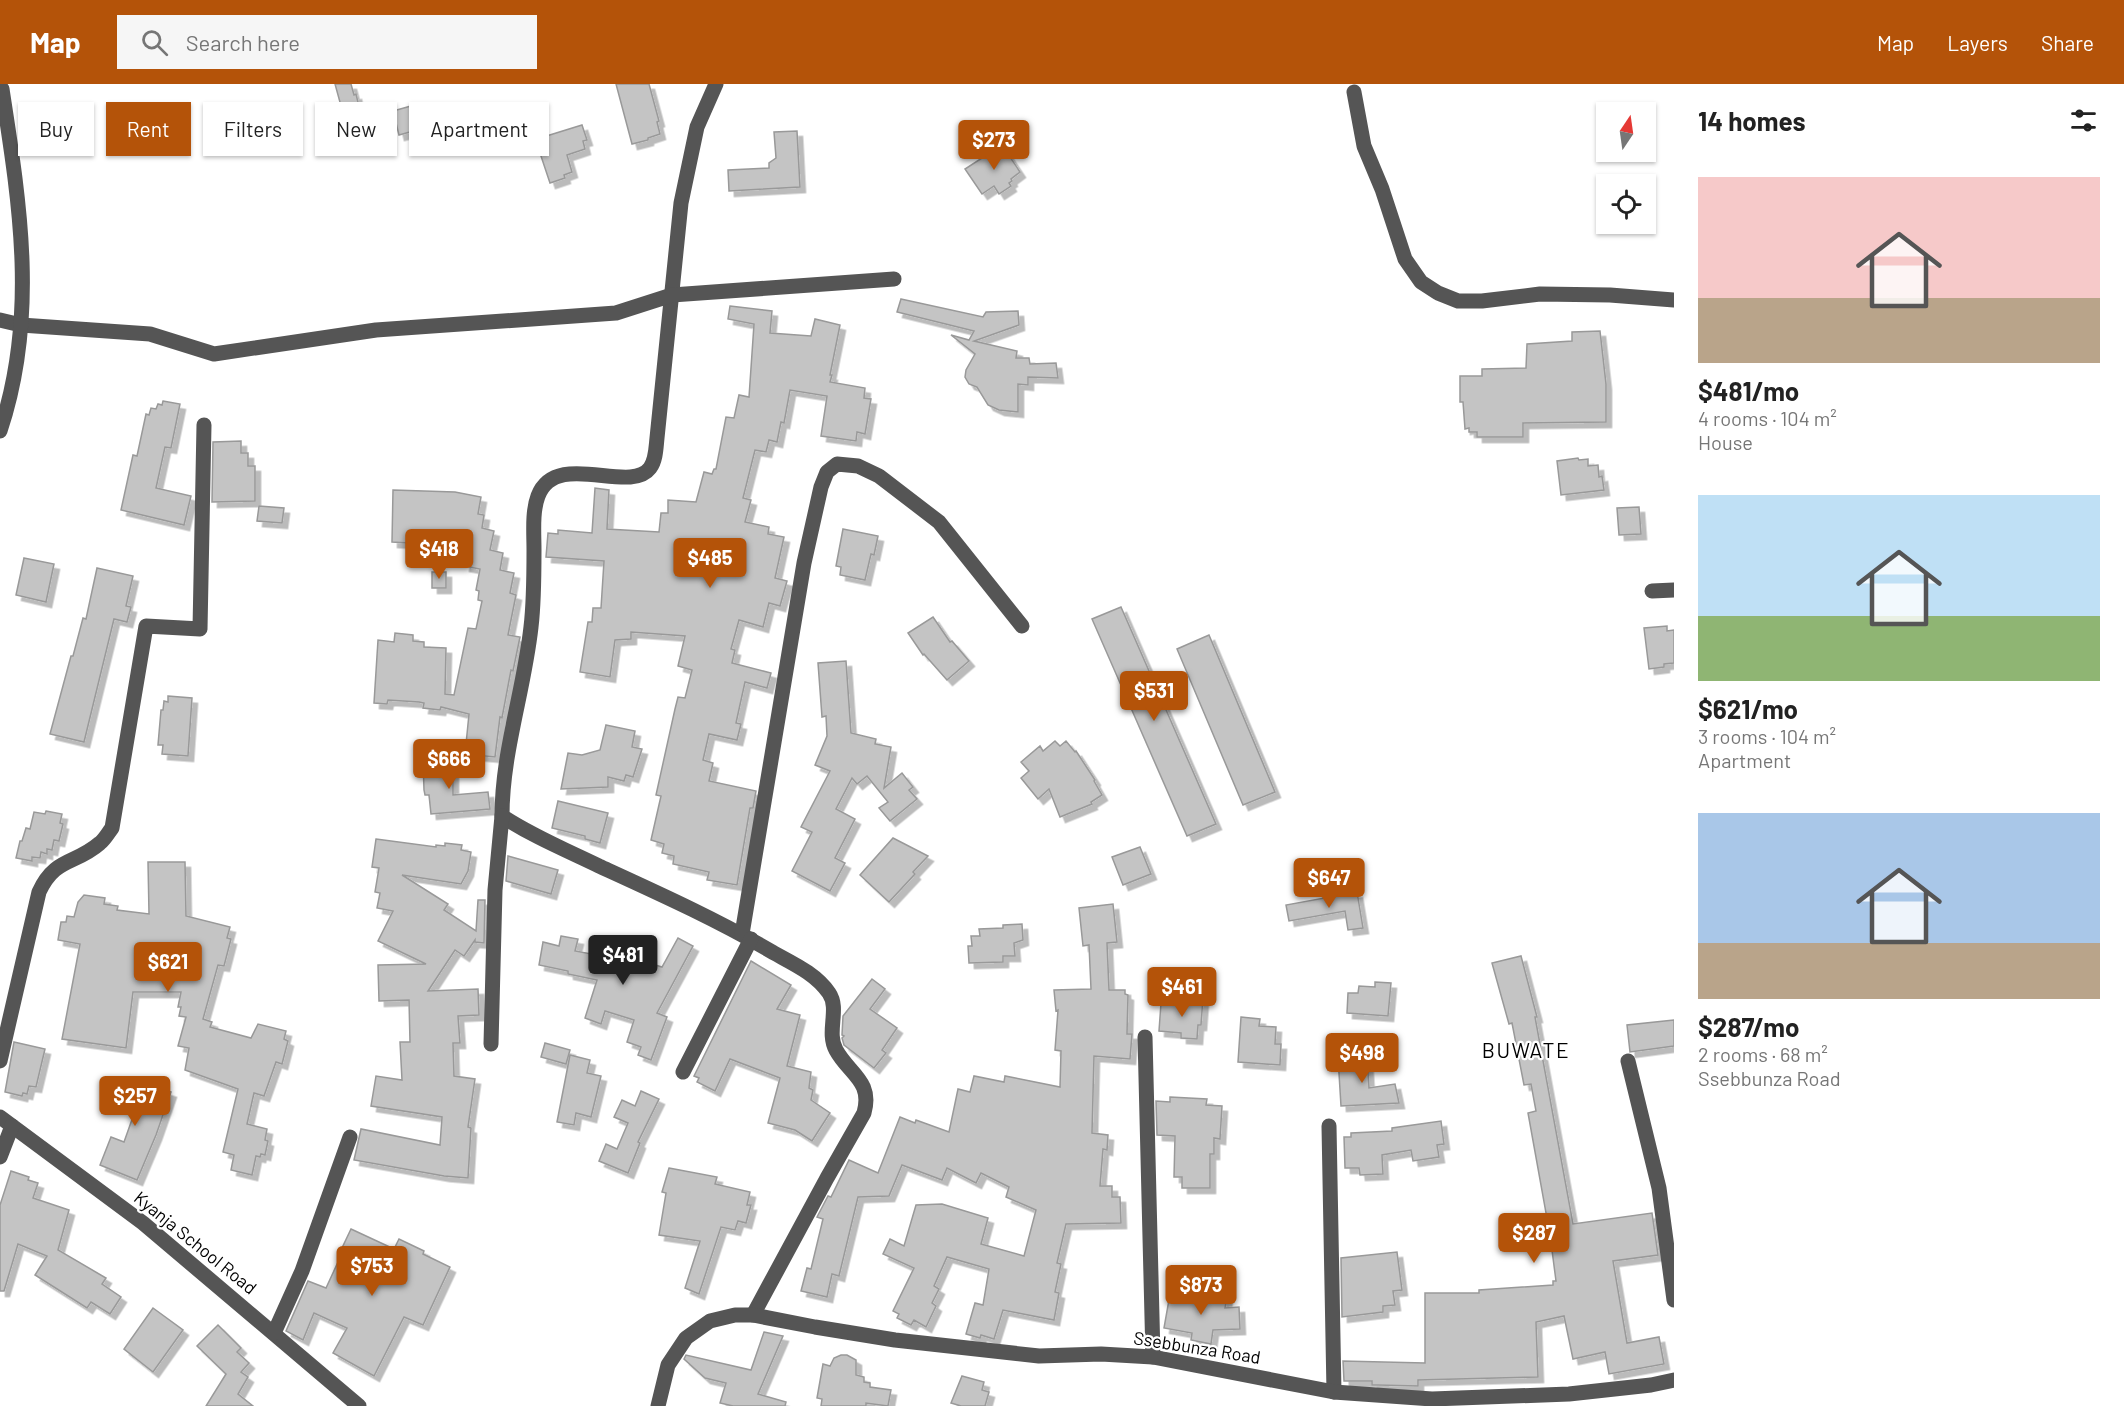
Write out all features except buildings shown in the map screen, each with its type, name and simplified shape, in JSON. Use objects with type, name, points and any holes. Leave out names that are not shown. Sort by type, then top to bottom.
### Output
[{"type":"street","points":[[491,1044],[495,890],[502,816],[502,777],[520,697],[531,628],[534,603],[534,524],[538,496],[547,483],[567,474],[628,477],[644,474],[650,468],[657,438],[684,192],[697,127],[716,84]]},
{"type":"street","points":[[0,431],[15,367],[21,325],[24,263],[16,181],[2,89]]},
{"type":"street","points":[[1354,92],[1364,147],[1382,189],[1405,259],[1421,282],[1458,301],[1482,301],[1540,294],[1610,295],[1674,300]]},
{"type":"street","points":[[0,320],[21,325],[150,334],[214,354],[376,330],[616,313],[672,295],[894,279]]},
{"type":"street","points":[[0,1060],[39,892],[45,879],[57,867],[101,843],[112,828],[146,626],[200,629],[204,425]]},
{"type":"street","points":[[683,1072],[747,937],[804,563],[821,487],[827,472],[837,464],[858,466],[879,476],[939,522],[1022,626]]},
{"type":"street","points":[[1652,591],[1674,590]]},
{"type":"street","points":[[502,816],[541,839],[747,937],[820,980],[831,995],[833,1001],[832,1037],[836,1050],[859,1079],[866,1092],[867,1101],[864,1113],[826,1178],[753,1315]]},
{"type":"street","points":[[1145,1037],[1153,1357]]},
{"type":"street","points":[[1628,1060],[1659,1188],[1674,1300]]},
{"type":"street","points":[[0,1157],[6,1122]]},
{"type":"street","name":"Kyanja School Road","points":[[6,1122],[143,1222],[359,1406]]},
{"type":"street","points":[[1329,1126],[1334,1392]]},
{"type":"street","points":[[274,1333],[302,1271],[350,1137]]},
{"type":"street","name":"Ssebbunza Road","points":[[658,1406],[668,1365],[686,1338],[710,1321],[753,1315],[895,1340],[1039,1356],[1101,1354],[1153,1357],[1334,1392],[1432,1399],[1498,1402],[1651,1385],[1674,1380]]},
{"type":"district","name":"BUWATE","points":[[1526,1051]]}]
